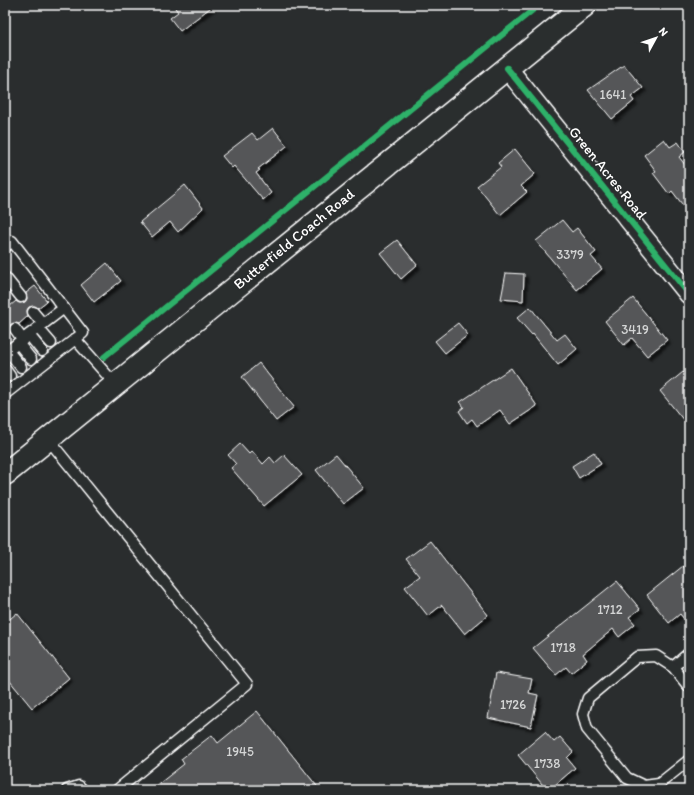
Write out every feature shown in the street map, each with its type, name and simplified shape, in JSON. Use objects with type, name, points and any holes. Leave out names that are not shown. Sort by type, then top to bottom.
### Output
[{"type":"main road","name":"Butterfield Coach Road","points":[[8,466],[48,439],[585,5]]},
{"type":"street","name":"Green Acres Road","points":[[507,68],[689,294]]},
{"type":"lane","points":[[5,247],[12,241],[84,333],[75,339],[54,348],[25,372],[12,377],[6,392]]},
{"type":"lane","points":[[5,278],[21,297]]},
{"type":"lane","points":[[25,372],[6,352],[64,308]]},
{"type":"lane","points":[[33,312],[54,348]]},
{"type":"lane","points":[[15,329],[23,339],[34,364]]},
{"type":"lane","points":[[23,339],[45,355]]},
{"type":"lane","points":[[75,339],[115,384]]},
{"type":"lane","points":[[48,439],[247,684],[117,790]]},
{"type":"lane","points":[[673,667],[689,654]]},
{"type":"lane","points":[[689,687],[673,667],[656,656],[637,657],[588,698],[583,714],[587,729],[627,778],[644,786],[659,784],[689,760]]},
{"type":"lane","points":[[67,790],[79,786],[83,790]]},
{"type":"building","points":[[173,5],[214,5],[180,31],[170,18],[178,12]]},
{"type":"building","points":[[624,65],[643,88],[631,97],[634,101],[612,119],[588,90]]},
{"type":"building","points":[[273,128],[287,146],[258,169],[260,170],[256,173],[271,193],[263,200],[234,166],[232,168],[222,156],[252,133],[258,140]]},
{"type":"building","points":[[664,139],[670,147],[678,142],[685,152],[679,157],[689,170],[689,213],[672,191],[669,194],[653,173],[656,171],[644,155]]},
{"type":"building","points":[[515,149],[535,174],[521,186],[527,192],[500,215],[477,186],[501,167],[498,163]]},
{"type":"building","points":[[185,185],[203,208],[178,232],[170,222],[152,237],[140,222]]},
{"type":"building","points":[[562,220],[572,232],[577,228],[596,252],[591,256],[602,269],[577,290],[536,241]]},
{"type":"building","points":[[397,240],[417,265],[401,279],[380,253]]},
{"type":"building","points":[[107,263],[121,281],[94,302],[81,285]]},
{"type":"building","points":[[506,273],[524,274],[523,301],[501,299]]},
{"type":"building","points":[[35,286],[47,301],[38,308],[35,306],[29,307],[27,310],[28,316],[19,324],[11,324],[9,331],[5,335],[5,310],[16,301],[19,303],[25,302],[27,299],[26,293]]},
{"type":"building","points":[[633,298],[667,340],[647,356],[632,338],[624,345],[605,321]]},
{"type":"building","points":[[530,307],[557,340],[565,334],[577,349],[558,365],[533,334],[532,335],[517,318]]},
{"type":"building","points":[[458,323],[468,335],[445,353],[435,341]]},
{"type":"building","points":[[259,363],[294,407],[276,421],[242,377]]},
{"type":"building","points":[[511,368],[537,406],[510,424],[500,410],[477,426],[472,419],[467,423],[459,411],[464,407],[460,402]]},
{"type":"building","points":[[683,372],[689,380],[689,427],[660,391]]},
{"type":"building","points":[[240,444],[249,454],[252,451],[263,464],[270,457],[275,463],[284,455],[302,475],[264,506],[231,468],[236,464],[228,455]]},
{"type":"building","points":[[594,452],[601,464],[579,478],[572,466]]},
{"type":"building","points":[[336,454],[364,488],[343,504],[316,470]]},
{"type":"building","points":[[430,541],[488,615],[465,634],[442,605],[428,616],[405,587],[420,576],[406,559]]},
{"type":"building","points":[[683,566],[689,574],[689,625],[680,614],[669,623],[647,595]]},
{"type":"building","points":[[617,581],[640,609],[629,617],[635,624],[619,637],[613,629],[583,654],[587,660],[571,673],[566,667],[556,675],[533,648]]},
{"type":"building","points":[[17,613],[69,678],[32,708],[5,675],[5,623]]},
{"type":"building","points":[[496,673],[532,679],[529,693],[538,695],[531,727],[488,718]]},
{"type":"building","points":[[257,711],[320,790],[151,790],[184,764],[181,759],[212,735],[218,743]]},
{"type":"building","points":[[545,732],[554,742],[560,737],[573,752],[567,758],[575,768],[549,790],[547,790],[518,755]]},
{"type":"cycle path","points":[[104,357],[539,5]]},
{"type":"cycle path","points":[[507,68],[689,294]]}]
